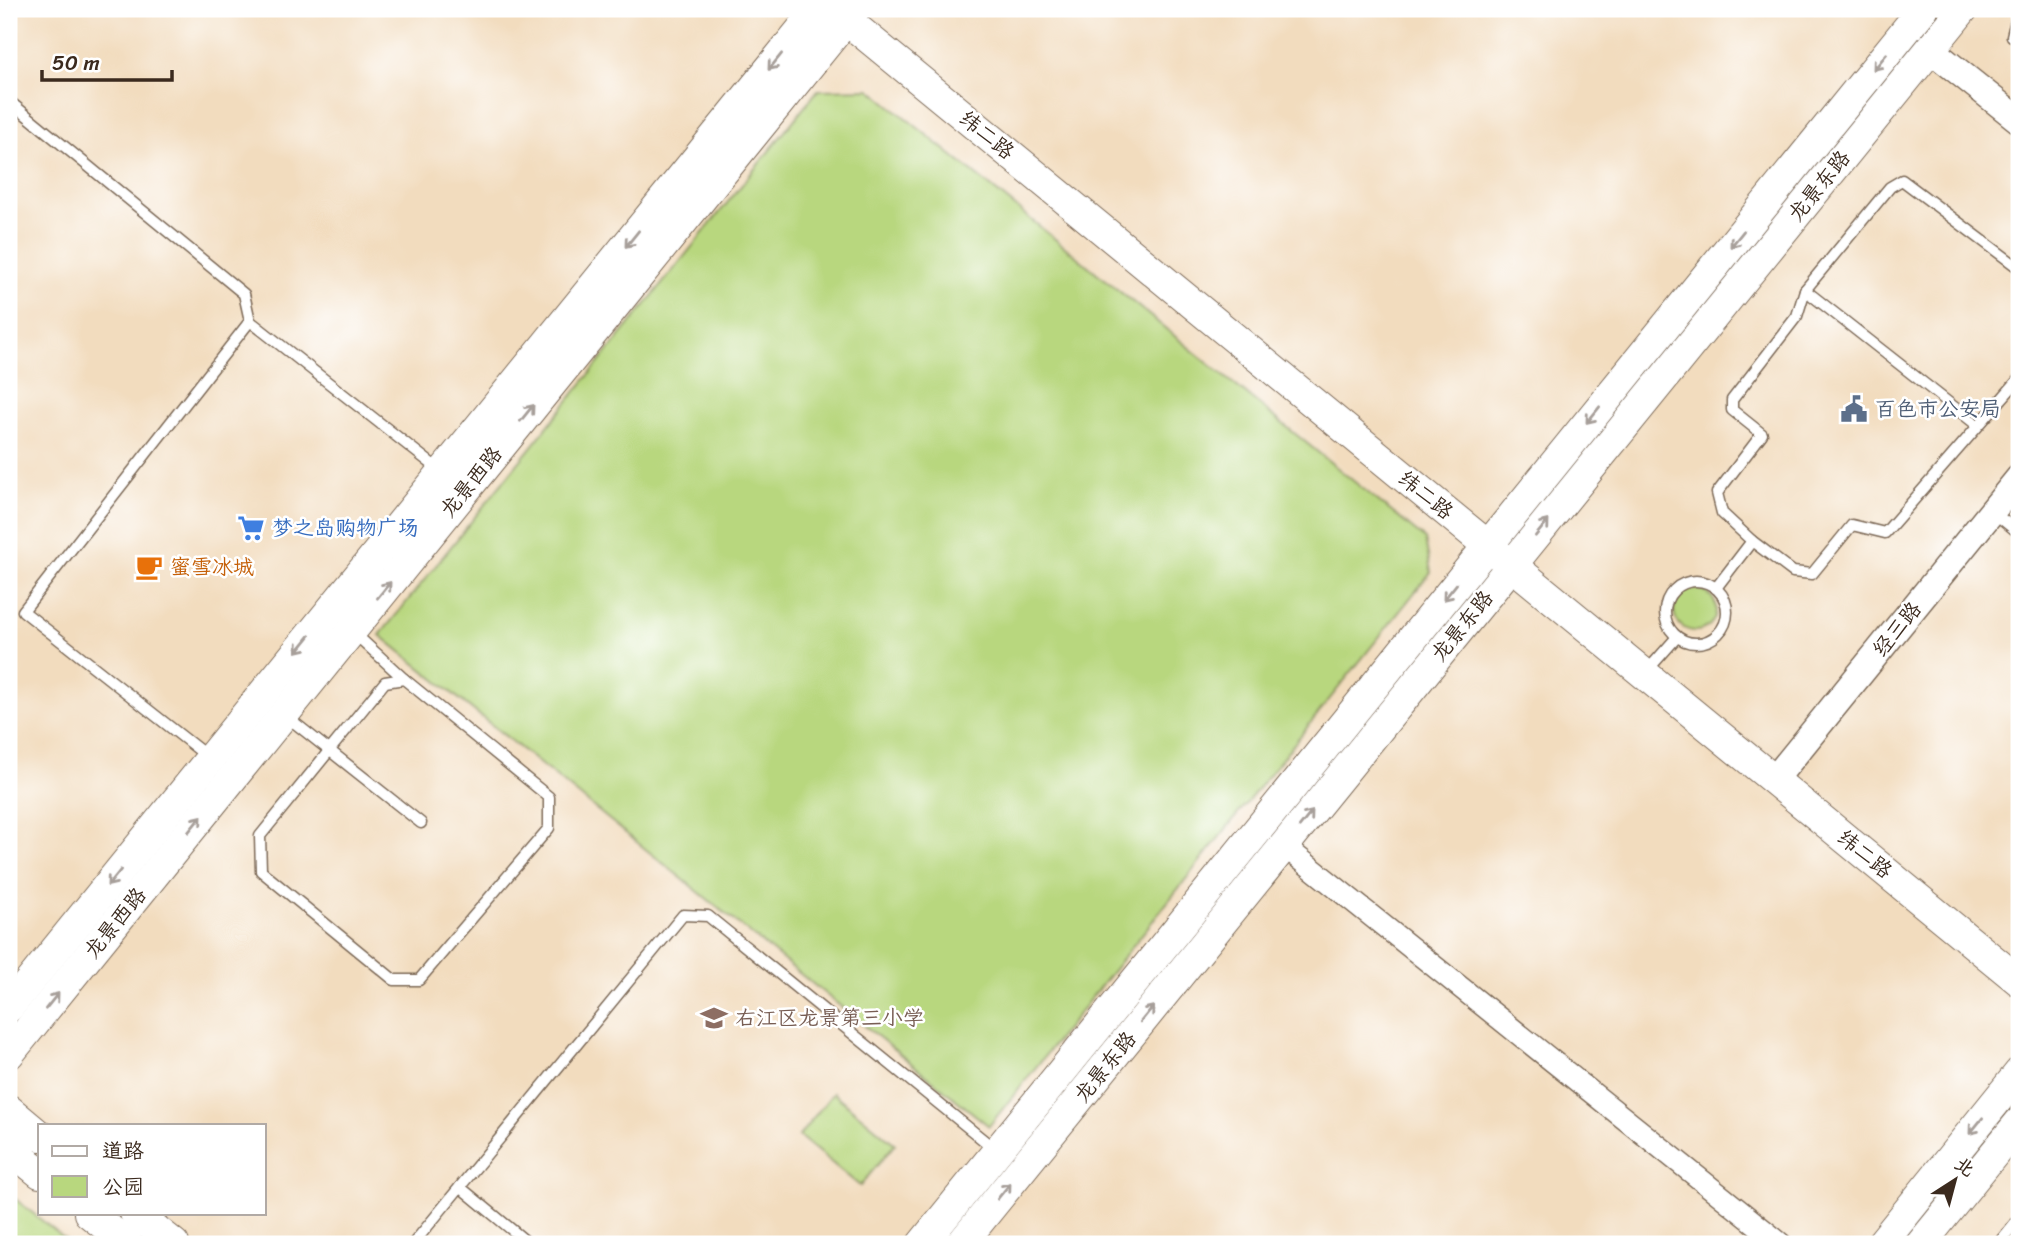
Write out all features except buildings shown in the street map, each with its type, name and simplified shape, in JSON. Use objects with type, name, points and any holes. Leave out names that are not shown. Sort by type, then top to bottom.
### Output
[{"type":"main road","name":"龙景西路","points":[[9,1007],[818,9]]},
{"type":"main road","name":"龙景东路","points":[[922,1244],[1923,9]]},
{"type":"main road","name":"龙景东路","points":[[961,1244],[1963,9]]},
{"type":"main road","name":"龙景西路","points":[[9,1054],[351,631],[844,12]]},
{"type":"main road","name":"纬二路","points":[[844,12],[2019,981]]},
{"type":"main road","points":[[1881,1244],[2019,1073]]},
{"type":"main road","points":[[9,1111],[38,1134]]},
{"type":"main road","points":[[1921,1244],[2019,1123]]},
{"type":"main road","points":[[9,1148],[38,1171]]},
{"type":"main road","points":[[90,1214],[128,1244]]},
{"type":"main road","points":[[136,1214],[174,1244]]},
{"type":"street","points":[[1930,48],[2019,120]]},
{"type":"street","name":"经三路","points":[[1774,780],[2019,478]]},
{"type":"street","points":[[1284,846],[1781,1244]]},
{"type":"lane","points":[[2019,9],[2012,36],[2019,42]]},
{"type":"lane","points":[[9,101],[244,294],[250,321],[442,472]]},
{"type":"lane","points":[[2019,268],[1902,180],[1890,187],[1805,289],[1797,316],[1732,400],[1732,410],[1762,434],[1717,493],[1722,513],[1752,541],[1793,572],[1812,574],[1852,525],[1885,533],[2019,379]]},
{"type":"lane","points":[[1805,289],[1977,425]]},
{"type":"lane","points":[[211,758],[23,611],[250,321]]},
{"type":"lane","points":[[1992,511],[2019,533]]},
{"type":"lane","points":[[1716,588],[1752,541]]},
{"type":"lane","points":[[1697,580],[1716,588],[1727,608],[1727,617],[1720,633],[1703,642],[1694,643],[1677,637],[1670,630],[1665,612],[1666,603],[1674,589],[1697,580]]},
{"type":"lane","points":[[351,631],[404,679],[549,797],[549,828],[419,981],[394,980],[261,871],[260,836],[385,682],[404,679]]},
{"type":"lane","points":[[1645,674],[1677,637]]},
{"type":"lane","points":[[284,714],[421,823]]},
{"type":"lane","points":[[413,1244],[683,915],[708,916],[997,1152]]},
{"type":"lane","points":[[460,1187],[529,1244]]},
{"type":"lane","points":[[1998,1244],[2019,1219]]},
{"type":"green space","points":[[870,89],[1425,539],[1431,572],[989,1126],[380,635],[818,90]]},
{"type":"green space","points":[[1695,589],[1710,595],[1716,610],[1710,625],[1695,631],[1680,625],[1674,610],[1680,595]]},
{"type":"green space","points":[[833,1093],[895,1144],[860,1186],[799,1136]]},
{"type":"green space","points":[[9,1194],[71,1244],[9,1244]]},
{"type":"place","name":"百色市公安局","points":[[1854,409]]},
{"type":"place","name":"梦之岛购物广场","points":[[251,528]]},
{"type":"place","name":"蜜雪冰城","points":[[149,567]]},
{"type":"place","name":"右江区龙景第三小学","points":[[714,1018]]}]
